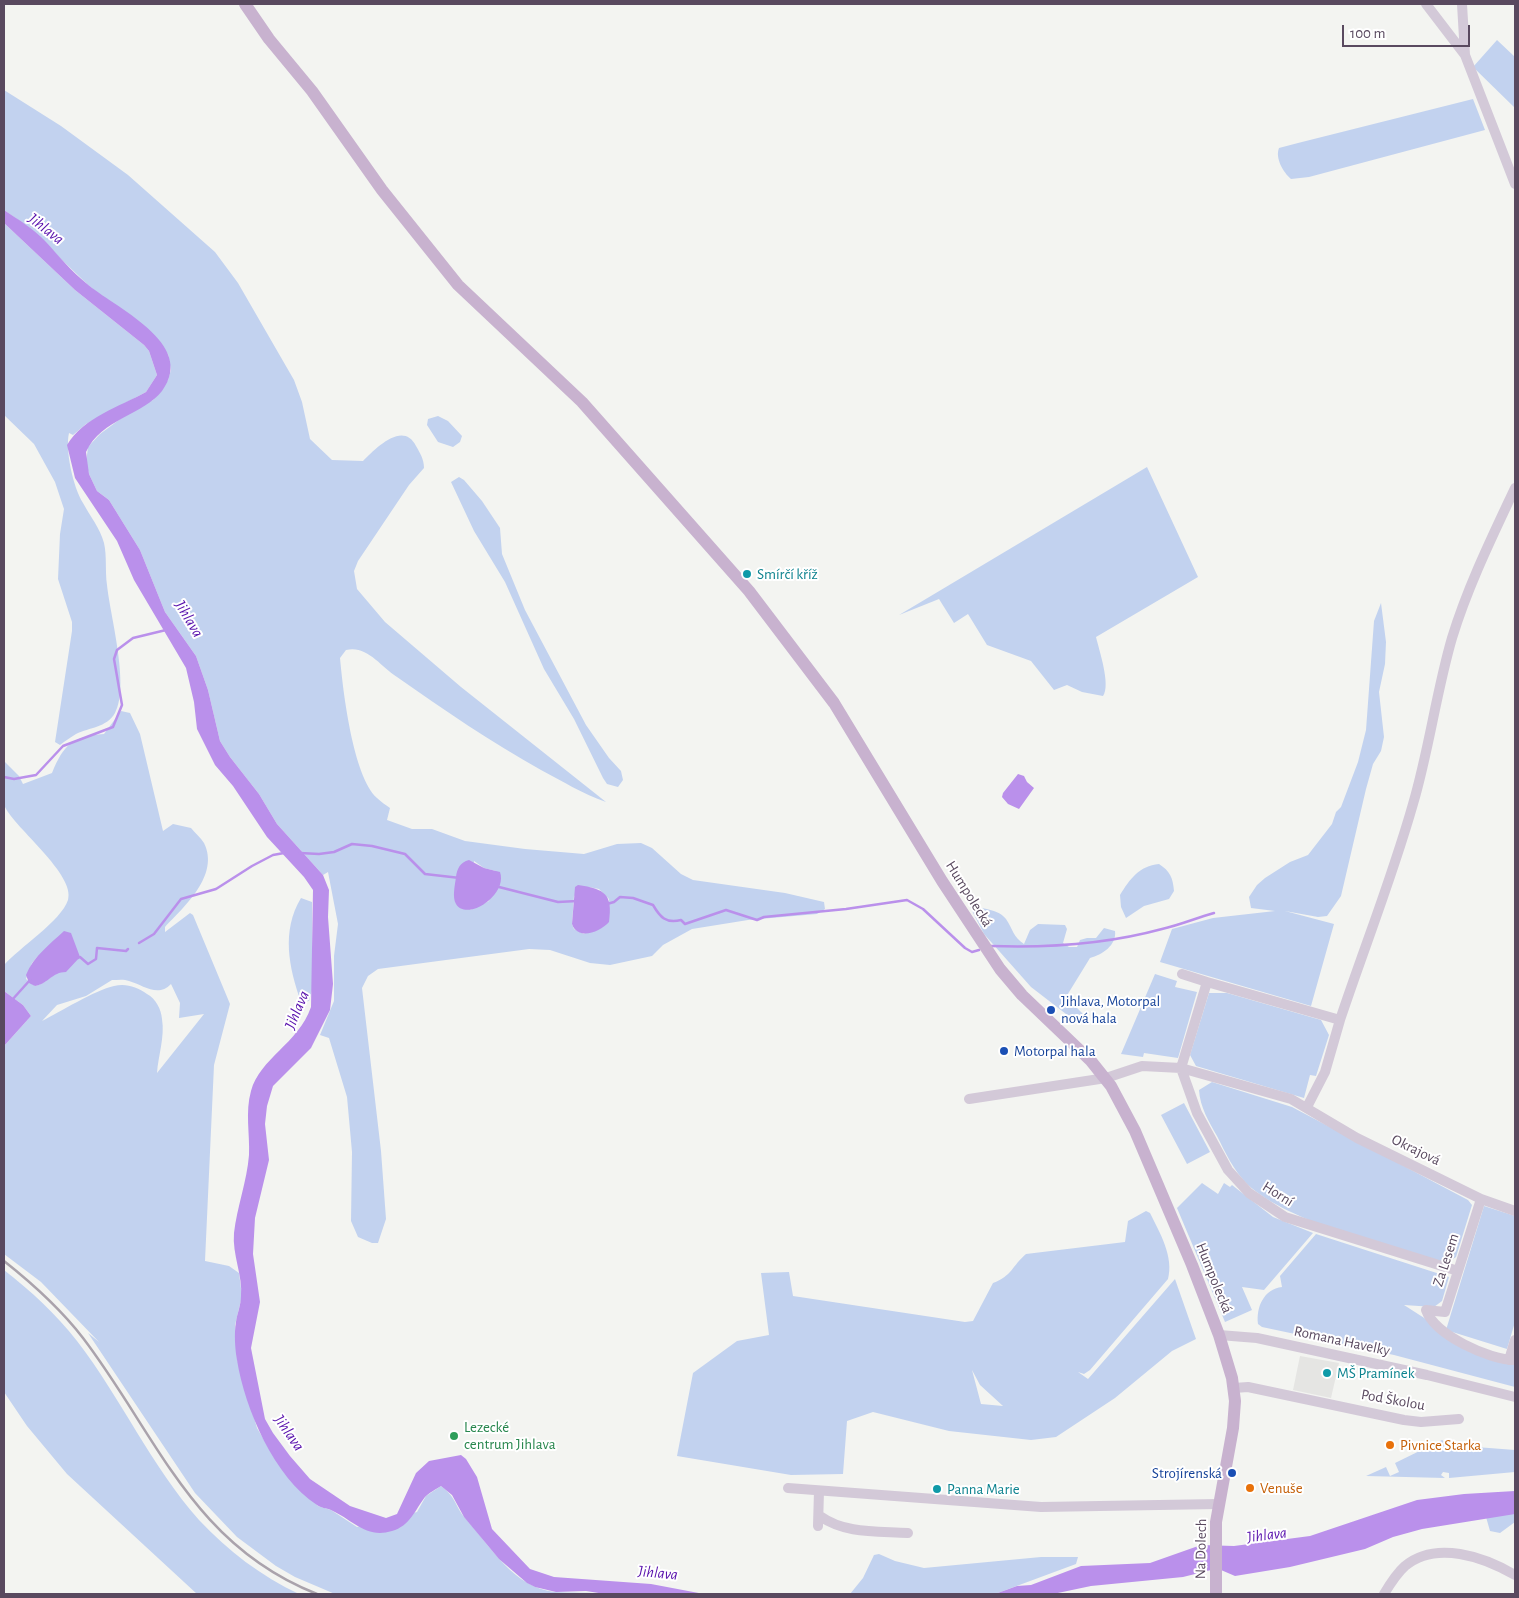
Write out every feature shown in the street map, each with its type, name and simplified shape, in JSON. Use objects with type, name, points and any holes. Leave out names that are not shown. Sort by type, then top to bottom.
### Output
[{"type":"main road","name":"Humpolecká","points":[[245,4],[269,39],[312,91],[382,190],[458,285],[582,402],[749,591],[834,703],[984,948],[1019,992],[1091,1061],[1106,1078],[1135,1130],[1219,1335],[1230,1368],[1234,1388],[1233,1428],[1218,1504]]},
{"type":"main road","name":"Na Dolech","points":[[1216,1593],[1218,1504]]},
{"type":"street","points":[[1426,4],[1465,55],[1515,184]]},
{"type":"street","points":[[1462,4],[1465,55]]},
{"type":"street","points":[[1307,1107],[1325,1072],[1373,921],[1394,867],[1411,812],[1452,641],[1462,609],[1515,488]]},
{"type":"street","points":[[1182,974],[1340,1020]]},
{"type":"street","points":[[1181,1068],[1207,982]]},
{"type":"street","name":"Okrajová","points":[[1106,1078],[1142,1066],[1181,1068],[1245,1084],[1291,1099],[1356,1138],[1481,1199],[1515,1211]]},
{"type":"street","name":"Horní","points":[[1181,1068],[1188,1091],[1228,1170],[1249,1193],[1285,1218],[1458,1271]]},
{"type":"street","points":[[969,1099],[1106,1078]]},
{"type":"street","name":"Za Lesem","points":[[1481,1199],[1445,1312],[1426,1310],[1434,1324],[1453,1336],[1480,1351],[1512,1360]]},
{"type":"street","name":"Romana Havelky","points":[[1219,1335],[1256,1338],[1427,1375],[1515,1397]]},
{"type":"street","points":[[1512,1360],[1515,1340]]},
{"type":"street","name":"Pod Školou","points":[[1234,1388],[1248,1387],[1421,1422],[1459,1419]]},
{"type":"street","points":[[788,1488],[1041,1507],[1218,1504]]},
{"type":"street","points":[[820,1491],[819,1521],[847,1529],[908,1533]]},
{"type":"street","points":[[1384,1594],[1404,1566],[1426,1554],[1448,1553],[1472,1557],[1515,1575]]},
{"type":"shaded area","points":[[1497,40],[1515,57],[1515,108],[1473,67]]},
{"type":"shaded area","points":[[4,90],[61,126],[128,175],[215,252],[238,283],[294,380],[302,402],[310,439],[332,460],[363,461],[382,444],[397,436],[404,436],[410,439],[416,446],[423,459],[424,468],[409,485],[358,561],[354,571],[357,589],[385,622],[461,687],[606,802],[573,787],[504,748],[415,689],[367,653],[354,649],[346,650],[340,658],[347,711],[356,753],[369,787],[377,798],[390,808],[387,820],[412,829],[432,829],[465,841],[525,849],[584,854],[617,844],[641,843],[652,848],[681,874],[693,880],[785,893],[824,902],[825,909],[817,914],[748,920],[692,929],[663,945],[652,956],[610,965],[590,963],[550,950],[529,949],[378,969],[368,976],[362,988],[381,1151],[386,1219],[378,1243],[372,1243],[358,1237],[351,1221],[352,1152],[347,1097],[329,1038],[320,1035],[334,1001],[334,956],[338,924],[328,872],[323,875],[277,824],[259,794],[220,741],[208,690],[196,656],[165,612],[140,550],[109,500],[97,491],[86,463],[88,447],[100,434],[127,414],[153,400],[168,380],[171,370],[168,354],[105,300],[36,235],[4,210]],"holes":[[[474,861],[484,868],[496,871],[489,901],[470,910]],[[589,887],[599,889],[609,899],[609,904],[584,934],[574,929],[572,924],[574,896]]]},
{"type":"shaded area","points":[[1473,99],[1485,130],[1309,177],[1291,179],[1285,173],[1279,160],[1279,148]]},
{"type":"shaded area","points":[[4,210],[36,233],[70,268],[98,293],[148,328],[161,342],[169,357],[170,374],[162,391],[145,406],[112,424],[93,441],[86,452],[89,474],[97,491],[109,500],[140,550],[165,612],[196,656],[208,690],[220,741],[259,794],[277,824],[323,875],[329,890],[328,917],[333,984],[330,1010],[311,1048],[273,1086],[267,1106],[265,1124],[269,1160],[255,1218],[253,1254],[260,1302],[251,1348],[265,1419],[290,1456],[310,1479],[350,1506],[386,1518],[397,1514],[416,1473],[429,1461],[461,1455],[466,1459],[477,1477],[492,1529],[530,1569],[554,1577],[651,1584],[704,1594],[556,1592],[535,1587],[527,1583],[499,1559],[464,1517],[452,1495],[441,1486],[425,1497],[412,1517],[398,1529],[383,1533],[367,1531],[339,1514],[319,1506],[302,1493],[287,1477],[264,1440],[254,1420],[247,1399],[236,1356],[235,1331],[241,1288],[234,1233],[248,1165],[248,1107],[251,1091],[262,1069],[297,1031],[311,1007],[313,890],[304,877],[267,837],[233,786],[215,765],[197,729],[194,702],[186,668],[134,580],[117,541],[75,478],[67,445],[74,435],[92,420],[146,392],[157,375],[149,351],[75,290],[4,223]]},
{"type":"shaded area","points":[[4,223],[75,290],[144,345],[149,351],[157,375],[146,392],[86,424],[73,435],[69,433],[69,458],[76,488],[104,543],[107,585],[118,650],[120,686],[119,701],[115,713],[107,722],[76,734],[60,745],[55,742],[72,631],[72,622],[58,579],[60,534],[64,509],[55,482],[34,444],[4,415]]},
{"type":"shaded area","points":[[438,416],[448,421],[462,436],[460,442],[453,447],[438,442],[427,425],[428,419]]},
{"type":"shaded area","points":[[1147,467],[1198,577],[1096,637],[1106,684],[1103,696],[1082,692],[1067,685],[1054,690],[1031,661],[987,645],[968,614],[954,623],[939,599],[899,615]]},
{"type":"shaded area","points":[[459,477],[464,480],[482,501],[500,528],[502,554],[525,610],[586,725],[609,758],[621,771],[623,780],[618,787],[607,784],[603,778],[574,719],[544,669],[505,582],[474,531],[451,482]]},
{"type":"shaded area","points":[[1381,603],[1386,642],[1385,664],[1379,692],[1384,737],[1381,751],[1373,764],[1366,789],[1341,896],[1327,916],[1318,917],[1285,911],[1334,924],[1311,1006],[1160,962],[1172,929],[1213,918],[1275,911],[1251,908],[1249,897],[1257,885],[1265,878],[1290,862],[1308,855],[1332,824],[1336,812],[1341,807],[1358,762],[1366,730],[1374,621]]},
{"type":"shaded area","points":[[121,711],[130,713],[140,734],[163,831],[173,824],[191,828],[204,843],[208,855],[204,878],[198,890],[165,927],[165,932],[190,913],[193,915],[230,1004],[214,1065],[205,1261],[229,1266],[239,1273],[242,1296],[235,1325],[237,1359],[257,1428],[273,1455],[318,1506],[331,1510],[357,1527],[417,1512],[426,1496],[441,1486],[453,1499],[462,1515],[504,1565],[527,1583],[540,1589],[555,1592],[605,1594],[335,1594],[295,1577],[276,1566],[237,1537],[195,1493],[88,1333],[99,1342],[41,1282],[4,1254],[4,1046],[31,1016],[23,1005],[4,991],[4,965],[57,917],[68,900],[68,890],[63,878],[54,865],[5,807],[3,792],[4,761],[19,776],[23,784],[52,773],[56,763],[70,744],[84,737],[104,734]],"holes":[[[38,956],[59,972],[42,984],[35,986],[26,979],[32,963]],[[112,980],[127,980],[156,990],[161,990],[171,984],[180,1003],[179,1018],[204,1014],[157,1073],[163,1033],[161,1015],[158,1005],[153,999],[139,989],[123,985],[106,988],[42,1021],[57,1005],[86,996]]]},
{"type":"shaded area","points":[[1018,774],[1024,776],[1027,782],[1034,788],[1019,809],[1008,804],[1002,797]]},
{"type":"shaded area","points":[[469,860],[484,868],[500,872],[501,881],[492,897],[477,908],[469,910],[461,909],[456,904],[454,894],[458,869],[463,862]]},
{"type":"shaded area","points":[[1159,864],[1170,875],[1174,891],[1169,899],[1144,906],[1126,918],[1121,907],[1120,895],[1141,870]]},
{"type":"shaded area","points":[[578,885],[601,891],[608,899],[610,905],[609,922],[595,932],[579,932],[572,924],[575,887]]},
{"type":"shaded area","points":[[301,898],[312,902],[312,990],[309,1001],[301,1002],[290,963],[289,936],[291,923]]},
{"type":"shaded area","points":[[970,907],[999,913],[1006,919],[1015,936],[1024,944],[1030,930],[1038,924],[1065,925],[1067,929],[1063,943],[1069,947],[1077,947],[1080,940],[1096,938],[1104,928],[1115,931],[1114,941],[1104,952],[1090,958],[1066,997],[1085,1016],[1087,1023],[1079,1024],[1031,987],[984,934]]},
{"type":"shaded area","points":[[64,931],[71,933],[80,957],[66,972],[57,974],[39,985],[35,986],[29,983],[26,975],[33,962]]},
{"type":"shaded area","points":[[1155,974],[1177,981],[1175,987],[1197,992],[1178,1058],[1144,1053],[1143,1057],[1121,1054]]},
{"type":"shaded area","points":[[4,991],[23,1005],[31,1016],[4,1046]]},
{"type":"shaded area","points":[[1209,993],[1227,993],[1321,1020],[1329,1035],[1316,1076],[1310,1075],[1304,1098],[1196,1066],[1190,1055]]},
{"type":"shaded area","points":[[1212,1082],[1292,1107],[1468,1200],[1472,1205],[1456,1257],[1447,1263],[1341,1232],[1288,1211],[1266,1198],[1247,1184],[1238,1173],[1205,1114],[1199,1090]]},
{"type":"shaded area","points":[[1184,1103],[1210,1152],[1187,1164],[1161,1115]]},
{"type":"shaded area","points":[[1202,1183],[1218,1194],[1224,1183],[1230,1187],[1232,1185],[1273,1217],[1313,1233],[1264,1290],[1242,1287],[1252,1310],[1225,1322],[1177,1208]]},
{"type":"shaded area","points":[[1484,1206],[1515,1216],[1515,1322],[1507,1349],[1446,1330]]},
{"type":"shaded area","points":[[1146,1211],[1150,1213],[1168,1254],[1168,1279],[1090,1370],[1084,1374],[1078,1372],[1088,1379],[1175,1279],[1196,1339],[1172,1351],[1115,1398],[1056,1437],[1031,1440],[949,1431],[873,1412],[847,1421],[843,1474],[791,1475],[677,1456],[693,1373],[737,1341],[769,1335],[761,1273],[789,1272],[793,1296],[965,1322],[973,1321],[993,1283],[1008,1274],[1026,1254],[1125,1242],[1128,1221]],"holes":[[[972,1370],[980,1385],[1003,1406],[981,1404]]]},
{"type":"shaded area","points":[[1316,1234],[1449,1277],[1442,1301],[1434,1307],[1404,1305],[1460,1341],[1515,1363],[1515,1387],[1394,1355],[1262,1327],[1258,1324],[1258,1311],[1262,1300],[1270,1291],[1282,1287],[1280,1276]]},
{"type":"shaded area","points":[[4,1270],[43,1303],[77,1341],[108,1385],[151,1455],[199,1520],[222,1542],[258,1571],[299,1594],[197,1594],[67,1474],[27,1426],[4,1392]]},
{"type":"shaded area","points":[[1300,1356],[1339,1363],[1331,1398],[1293,1390]]},
{"type":"shaded area","points":[[1442,1440],[1450,1445],[1515,1450],[1515,1472],[1449,1478],[1449,1473],[1443,1472],[1441,1475],[1445,1478],[1366,1476],[1386,1467],[1390,1476],[1399,1472],[1395,1463]]},
{"type":"shaded area","points":[[1515,1491],[1515,1514],[1422,1529],[1393,1537],[1365,1549],[1290,1567],[1235,1576],[1221,1570],[1211,1570],[1183,1577],[1091,1586],[1053,1594],[995,1594],[1017,1586],[1031,1585],[1081,1566],[1150,1563],[1201,1545],[1234,1546],[1310,1536],[1417,1500],[1464,1494]]},
{"type":"shaded area","points":[[1507,1513],[1515,1514],[1515,1522],[1500,1533],[1490,1531],[1486,1517]]},
{"type":"shaded area","points":[[879,1554],[895,1561],[924,1568],[1041,1557],[1078,1557],[1076,1564],[995,1594],[850,1594],[863,1578],[874,1555]]},
{"type":"waterway","points":[[4,777],[14,779],[36,775],[63,746],[113,727],[122,705],[114,659],[117,650],[133,638],[166,630]]},
{"type":"waterway","points":[[300,853],[319,854],[334,852],[352,844],[372,846],[405,854],[425,874],[460,878]]},
{"type":"waterway","points":[[139,943],[154,934],[181,899],[216,889],[252,866],[273,855],[284,853]]},
{"type":"waterway","points":[[499,887],[558,902],[577,901]]},
{"type":"waterway","points":[[607,904],[614,902],[620,897],[633,898],[653,905],[664,919],[671,921],[681,920],[685,924],[726,910],[757,920],[764,917],[846,909],[907,900],[923,909],[965,948],[972,952],[979,950]]},
{"type":"waterway","points":[[991,946],[1077,944],[1120,938],[1169,927],[1214,913]]},
{"type":"waterway","points":[[78,958],[80,957],[88,964],[96,959],[97,948],[126,951],[128,949]]},
{"type":"waterway","points":[[12,1000],[30,980]]},
{"type":"railway","points":[[4,1261],[46,1297],[83,1338],[181,1484],[208,1517],[238,1547],[274,1573],[317,1594]]},
{"type":"place","name":"Smírčí kříž","points":[[747,574]]},
{"type":"place","name":"Jihlava, Motorpal nová hala","points":[[1051,1010]]},
{"type":"place","name":"Motorpal hala","points":[[1004,1051]]},
{"type":"place","name":"MŠ Pramínek","points":[[1327,1373]]},
{"type":"place","name":"Lezecké centrum Jihlava","points":[[454,1436]]},
{"type":"place","name":"Pivnice Starka","points":[[1390,1445]]},
{"type":"place","name":"Strojírenská","points":[[1232,1473]]},
{"type":"place","name":"Venuše","points":[[1250,1488]]},
{"type":"place","name":"Panna Marie","points":[[937,1489]]},
{"type":"water label","name":"Jihlava","points":[[46,229]]},
{"type":"water label","name":"Jihlava","points":[[189,619]]},
{"type":"water label","name":"Jihlava","points":[[297,1010]]},
{"type":"water label","name":"Jihlava","points":[[289,1433]]},
{"type":"water label","name":"Jihlava","points":[[1267,1535]]},
{"type":"water label","name":"Jihlava","points":[[658,1573]]}]
